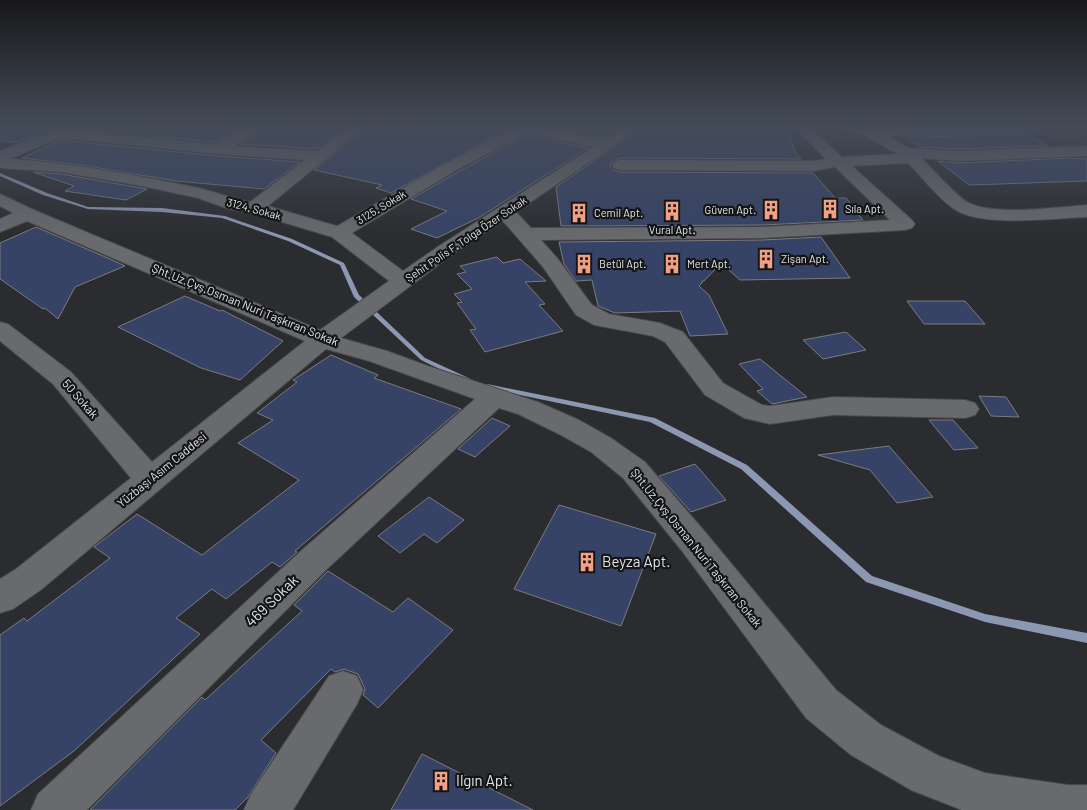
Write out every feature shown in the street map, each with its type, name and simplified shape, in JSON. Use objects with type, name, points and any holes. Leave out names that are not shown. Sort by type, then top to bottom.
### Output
[{"type":"street","name":"3124. Sokak","points":[[0,163],[61,167],[142,181],[203,194],[234,205],[254,208],[338,233],[396,286]]},
{"type":"street","points":[[254,208],[309,163]]},
{"type":"street","name":"3125. Sokak","points":[[338,233],[459,163]]},
{"type":"street","name":"Şehit Polis F. Tolga Özer Sokak","points":[[331,333],[396,286],[579,163]]},
{"type":"street","points":[[620,165],[804,166],[831,163]]},
{"type":"street","points":[[526,234],[741,233],[862,229],[905,224],[839,163]]},
{"type":"street","points":[[917,163],[961,206],[969,210],[994,214],[1087,211]]},
{"type":"street","name":"Şht.Uz.Çvş.Osman Nuri Taşkıran Sokak","points":[[0,199],[27,214],[331,333],[378,356],[419,372],[528,408],[569,427],[601,445],[634,470],[700,550],[821,704],[866,740],[926,774],[984,796],[1068,808],[1087,808]]},
{"type":"street","points":[[505,212],[551,263],[584,310],[602,320],[660,330],[674,338],[714,389],[754,412],[770,415],[833,406],[965,408]]},
{"type":"street","points":[[0,226],[27,214]]},
{"type":"street","name":"50 Sokak","points":[[0,329],[62,378],[150,480]]},
{"type":"street","name":"Yüzbaşı Asım Caddesi","points":[[0,598],[29,579],[331,333]]},
{"type":"street","name":"469 Sokak","points":[[54,810],[314,560],[495,396]]},
{"type":"street","points":[[267,810],[343,690]]},
{"type":"building","points":[[62,163],[299,163],[264,189],[176,181]]},
{"type":"building","points":[[323,163],[446,163],[391,193],[376,188],[382,185],[314,170]]},
{"type":"building","points":[[475,163],[565,163],[480,217],[437,238],[411,229],[447,211],[411,199]]},
{"type":"building","points":[[591,163],[611,163],[610,166],[613,170],[620,172],[813,173],[835,198],[846,198],[863,220],[763,225],[561,226],[556,187]]},
{"type":"building","points":[[940,163],[1087,163],[1087,181],[969,185]]},
{"type":"building","points":[[33,172],[61,174],[147,189],[126,200],[65,191],[74,186]]},
{"type":"building","points":[[36,227],[125,266],[75,287],[58,319],[45,308],[43,309],[0,279],[0,243]]},
{"type":"building","points":[[821,237],[850,278],[740,280],[721,263],[699,286],[709,295],[728,334],[690,336],[680,311],[615,313],[598,306],[592,280],[576,281],[564,264],[559,242],[763,240]]},
{"type":"building","points":[[497,257],[503,263],[520,259],[546,281],[525,282],[545,304],[539,305],[563,331],[485,352],[470,330],[476,329],[457,303],[462,302],[454,294],[472,289],[457,274],[466,272],[460,266]]},
{"type":"building","points":[[185,296],[220,311],[222,310],[283,341],[240,380],[201,368],[118,327]]},
{"type":"building","points":[[907,301],[965,301],[985,324],[924,324]]},
{"type":"building","points":[[846,332],[866,350],[823,359],[803,340]]},
{"type":"building","points":[[331,355],[378,375],[374,378],[461,409],[295,551],[297,552],[280,567],[272,562],[226,599],[212,589],[176,618],[200,634],[74,751],[0,806],[0,635],[24,618],[27,621],[110,558],[94,547],[137,514],[202,555],[299,480],[238,443],[273,420],[257,413],[297,382],[293,380]]},
{"type":"building","points":[[760,359],[807,397],[772,404],[757,391],[763,389],[739,364]]},
{"type":"building","points":[[979,396],[1006,397],[1019,417],[991,416]]},
{"type":"building","points":[[492,418],[510,426],[475,457],[458,449]]},
{"type":"building","points":[[929,420],[953,420],[978,448],[954,450]]},
{"type":"building","points":[[889,446],[933,497],[897,503],[870,470],[818,455]]},
{"type":"building","points":[[695,464],[726,500],[691,512],[659,476]]},
{"type":"building","points":[[429,497],[464,520],[437,543],[424,534],[400,553],[378,536]]},
{"type":"building","name":"Beyza Apt.","points":[[559,505],[656,534],[621,626],[514,589]]},
{"type":"building","points":[[328,571],[393,612],[408,598],[453,630],[378,708],[363,695],[365,689],[358,674],[344,669],[335,672],[331,669],[261,740],[276,753],[248,797],[235,810],[90,810],[202,697],[205,700],[302,611],[294,605]]},
{"type":"building","name":"Ilgın Apt.","points":[[422,754],[533,810],[391,810]]},
{"type":"waterway","points":[[0,174],[45,194],[88,208],[162,210],[223,217],[290,240],[342,264],[356,296],[423,359],[469,380]]},
{"type":"waterway","points":[[487,386],[652,420],[744,467],[869,579],[985,618],[1087,638]]},
{"type":"place","name":"Sıla Apt.","points":[[830,209]]},
{"type":"place","name":"Güven Apt.","points":[[771,210]]},
{"type":"place","name":"Vural Apt.","points":[[672,211]]},
{"type":"place","name":"Cemil Apt.","points":[[579,213]]},
{"type":"place","name":"Zişan Apt.","points":[[766,259]]},
{"type":"place","name":"Betül Apt.","points":[[584,264]]},
{"type":"place","name":"Mert Apt.","points":[[672,264]]},
{"type":"place","name":"Beyza Apt.","points":[[587,562]]},
{"type":"place","name":"Ilgın Apt.","points":[[441,781]]}]
